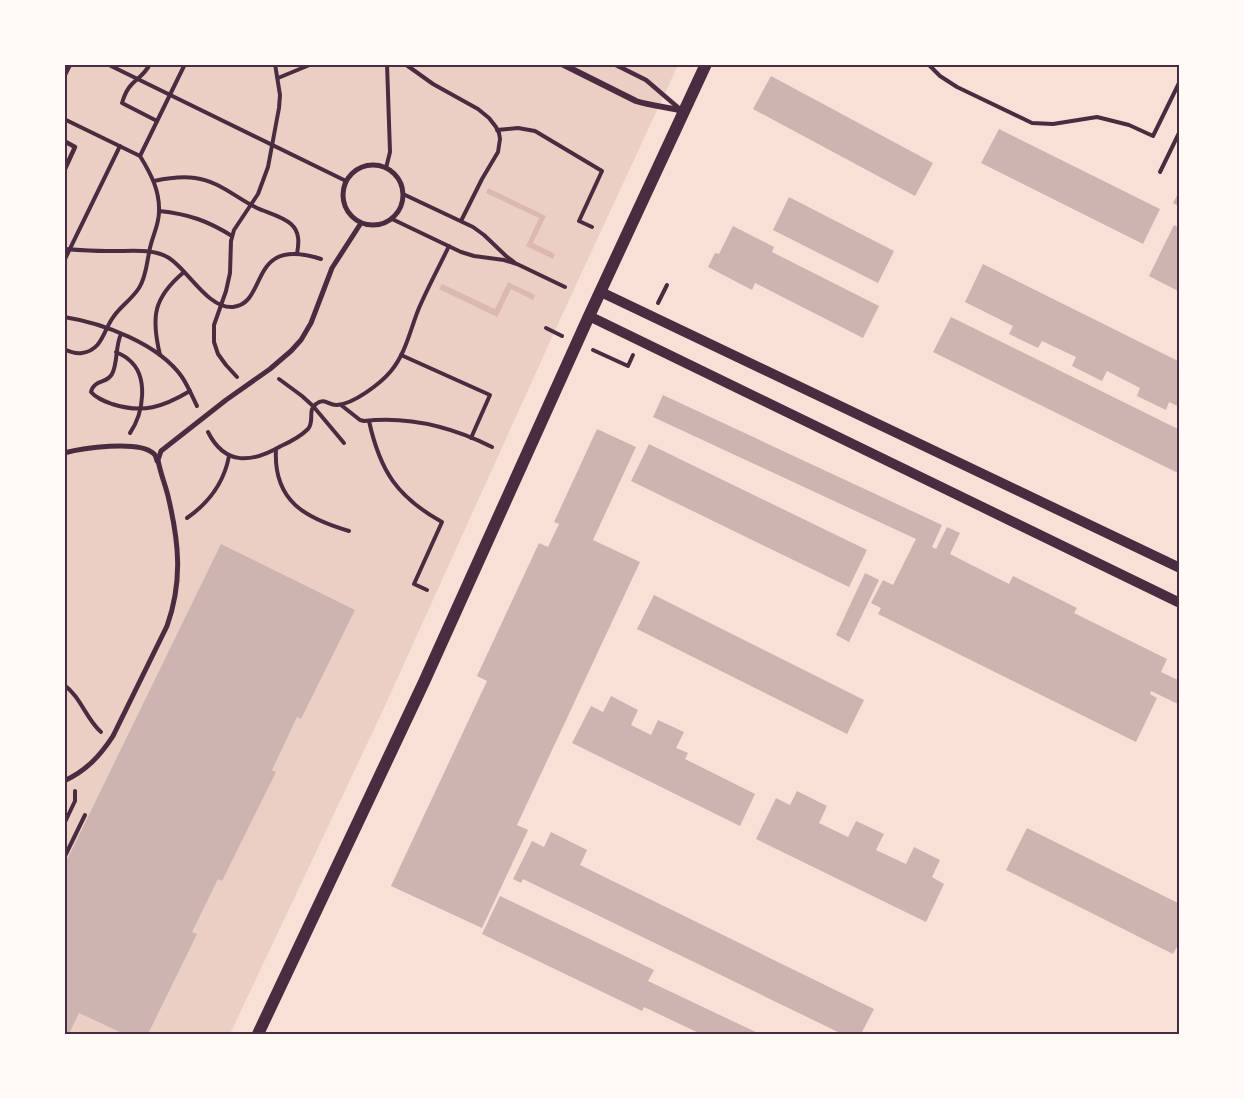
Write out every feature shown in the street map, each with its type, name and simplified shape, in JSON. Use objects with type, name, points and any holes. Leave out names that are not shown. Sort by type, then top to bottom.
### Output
[{"type":"main road","points":[[258,1035],[424,682],[589,316],[706,64]]},
{"type":"street","points":[[562,64],[636,101],[684,112]]},
{"type":"street","points":[[375,165],[386,168],[396,175],[402,185],[400,208],[392,219],[383,224],[362,223],[350,215],[344,205],[343,194],[346,181],[353,172],[363,166],[375,165]]},
{"type":"street","points":[[64,453],[103,446],[156,451],[165,447],[270,369],[291,351],[307,332],[334,265],[362,223]]},
{"type":"street","points":[[601,292],[1179,568]]},
{"type":"street","points":[[589,316],[1179,603]]},
{"type":"street","points":[[159,465],[159,455],[165,447]]},
{"type":"street","points":[[64,781],[90,765],[103,752],[167,626],[173,609],[178,569],[174,525],[159,465],[153,453],[145,449]]},
{"type":"lane","points":[[614,64],[646,80],[684,112]]},
{"type":"lane","points":[[64,141],[75,147],[64,171]]},
{"type":"path","points":[[107,64],[346,181]]},
{"type":"path","points":[[150,64],[147,71],[128,88],[122,103],[157,121]]},
{"type":"path","points":[[140,156],[185,64]]},
{"type":"path","points":[[247,386],[218,354],[214,342],[214,325],[230,273],[232,237],[262,185],[267,167],[280,96],[275,64]]},
{"type":"path","points":[[278,78],[312,64]]},
{"type":"path","points":[[386,168],[390,152],[387,64]]},
{"type":"path","points":[[405,64],[433,84],[478,109],[489,118],[497,130],[500,139],[498,152],[460,221]]},
{"type":"path","points":[[928,64],[940,76],[957,87],[1032,123],[1053,124],[1097,117],[1129,125],[1153,136],[1179,81]]},
{"type":"path","points":[[64,77],[70,65]]},
{"type":"path","points":[[64,119],[140,156],[149,169],[159,199],[158,222],[140,287],[112,318],[99,344],[92,350],[77,353],[64,349]]},
{"type":"path","points":[[497,130],[518,128],[535,131],[602,171],[579,221],[592,227]]},
{"type":"path","points":[[1160,172],[1179,132]]},
{"type":"path","points":[[64,261],[120,146]]},
{"type":"path","points":[[154,181],[182,177],[196,178],[221,187],[251,205],[291,224],[299,238],[297,254]]},
{"type":"path","points":[[403,194],[484,235],[517,264]]},
{"type":"path","points":[[159,211],[198,218],[232,237]]},
{"type":"path","points":[[392,219],[461,252],[517,264],[565,287]]},
{"type":"path","points":[[64,249],[149,252],[168,258],[206,294],[221,304],[232,307],[243,304],[273,259],[297,254],[320,258],[334,265]]},
{"type":"path","points":[[160,355],[155,325],[156,310],[161,296],[171,282],[184,272]]},
{"type":"path","points":[[121,334],[113,373],[108,379],[91,388],[94,396],[121,406],[141,409],[158,407],[190,391]]},
{"type":"path","points":[[116,352],[130,360],[139,374],[142,391],[141,409],[134,427],[121,446]]},
{"type":"path","points":[[401,355],[490,395],[471,438]]},
{"type":"path","points":[[270,369],[280,380],[313,406],[344,443]]},
{"type":"path","points":[[341,405],[360,420],[392,419],[420,422],[452,430],[492,447]]},
{"type":"path","points":[[369,421],[378,454],[393,481],[413,504],[442,522],[414,584],[427,590]]},
{"type":"path","points":[[276,449],[277,476],[291,501],[308,515],[328,525],[349,531]]},
{"type":"path","points":[[174,525],[202,507],[213,495],[224,475],[229,456]]},
{"type":"path","points":[[64,685],[71,690],[95,727],[110,740]]},
{"type":"path","points":[[64,824],[75,801],[75,785],[72,778]]},
{"type":"path","points":[[64,858],[85,815]]},
{"type":"shaded area","points":[[65,65],[678,65],[384,708],[230,1034],[65,1034]]},
{"type":"shaded area","points":[[488,188],[546,216],[533,243],[555,254],[553,259],[526,246],[539,218],[486,193]]},
{"type":"shaded area","points":[[508,282],[535,295],[533,300],[511,289],[497,317],[439,289],[442,284],[495,309]]},
{"type":"building","points":[[771,76],[933,163],[915,196],[753,109]]},
{"type":"building","points":[[999,129],[1160,209],[1143,244],[981,163]]},
{"type":"building","points":[[1180,190],[1180,207],[1173,203]]},
{"type":"building","points":[[789,197],[894,251],[878,283],[773,230]]},
{"type":"building","points":[[1174,225],[1180,228],[1180,292],[1149,276]]},
{"type":"building","points":[[733,226],[774,247],[772,252],[879,306],[863,338],[755,283],[752,290],[708,267],[715,253],[719,254]]},
{"type":"building","points":[[983,264],[1180,362],[1180,407],[1169,402],[1166,410],[1137,396],[1140,388],[1107,371],[1102,381],[1072,366],[1076,357],[1042,341],[1038,348],[1009,334],[1013,326],[965,302]]},
{"type":"building","points":[[951,317],[1180,430],[1180,474],[933,352]]},
{"type":"building","points":[[663,395],[942,525],[932,547],[936,549],[947,527],[960,533],[950,554],[1009,584],[1013,576],[1077,608],[1074,613],[1167,659],[1161,672],[1180,681],[1180,705],[1151,691],[1150,694],[1157,698],[1136,742],[878,614],[881,608],[871,603],[883,580],[893,585],[916,539],[653,417]]},
{"type":"building","points":[[597,429],[636,447],[593,540],[640,562],[517,825],[528,830],[482,928],[391,886],[487,681],[477,676],[539,543],[548,547],[559,524],[554,522]]},
{"type":"building","points":[[649,444],[867,550],[849,587],[631,481]]},
{"type":"building","points":[[221,544],[355,610],[301,719],[297,717],[272,770],[276,772],[222,881],[218,879],[192,932],[197,934],[148,1034],[124,1034],[79,1013],[69,1034],[64,1034],[64,866]]},
{"type":"building","points":[[865,573],[879,580],[849,642],[836,635]]},
{"type":"building","points":[[654,595],[864,700],[847,734],[637,629]]},
{"type":"building","points":[[611,696],[638,710],[631,725],[651,735],[658,720],[684,732],[676,748],[688,753],[685,759],[755,794],[740,826],[572,743],[591,706],[603,712]]},
{"type":"building","points":[[797,791],[827,806],[819,823],[848,837],[856,821],[884,834],[876,850],[906,864],[914,847],[940,860],[932,877],[944,884],[926,922],[756,839],[776,798],[790,805]]},
{"type":"building","points":[[1027,828],[1180,904],[1180,941],[1173,954],[1006,870]]},
{"type":"building","points":[[551,832],[587,850],[580,865],[874,1009],[861,1034],[842,1034],[523,879],[521,883],[513,879],[532,841],[544,847]]},
{"type":"building","points":[[500,896],[654,970],[648,981],[760,1034],[701,1034],[644,1007],[642,1011],[482,934]]}]
